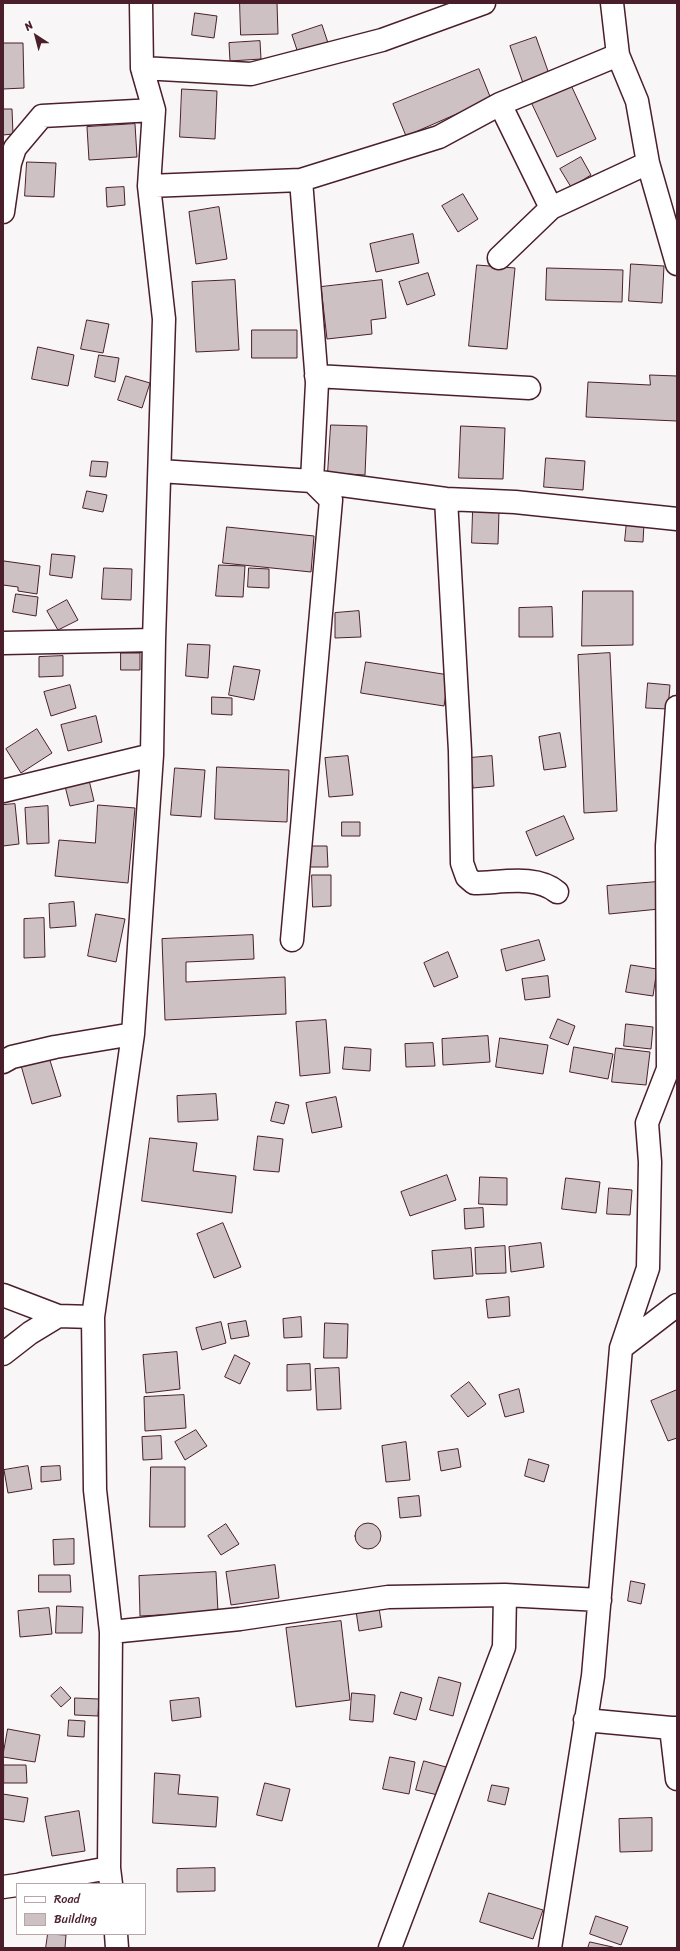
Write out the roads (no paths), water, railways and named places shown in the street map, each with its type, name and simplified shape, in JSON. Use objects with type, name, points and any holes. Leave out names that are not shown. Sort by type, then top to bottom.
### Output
[{"type":"street","points":[[32,1883],[110,1876],[111,1632],[95,1490],[93,1317],[133,1034],[152,754],[164,319],[149,186],[154,110],[142,68],[141,3]]},
{"type":"street","points":[[142,68],[251,74],[382,40],[484,3]]},
{"type":"street","points":[[612,3],[618,55],[636,101],[648,163],[677,264]]},
{"type":"street","points":[[149,186],[301,180],[439,137],[500,104],[618,55]]},
{"type":"street","points":[[500,104],[551,208]]},
{"type":"street","points":[[3,212],[10,163],[14,148],[42,116],[154,110]]},
{"type":"street","points":[[499,258],[551,208],[648,163]]},
{"type":"street","points":[[292,940],[331,500],[312,481],[316,376],[301,180]]},
{"type":"street","points":[[316,376],[529,388]]},
{"type":"street","points":[[160,471],[312,481],[446,499],[515,502],[677,519]]},
{"type":"street","points":[[446,499],[460,751],[462,863],[467,877],[474,884],[523,881],[551,887],[558,892]]},
{"type":"street","points":[[3,643],[154,640]]},
{"type":"street","points":[[550,1948],[593,1676],[622,1348],[648,1268],[650,1162],[647,1122],[668,1069],[667,846],[677,707]]},
{"type":"street","points":[[3,791],[152,754]]},
{"type":"street","points":[[3,1062],[12,1058],[55,1047],[133,1034]]},
{"type":"street","points":[[3,1295],[58,1316],[93,1317]]},
{"type":"street","points":[[622,1348],[677,1305]]},
{"type":"street","points":[[3,1354],[30,1332],[58,1316]]},
{"type":"street","points":[[111,1632],[240,1619],[388,1597],[505,1595],[600,1600]]},
{"type":"street","points":[[390,1948],[504,1647],[505,1595]]},
{"type":"street","points":[[585,1720],[674,1728],[677,1779]]},
{"type":"street","points":[[3,1888],[16,1885]]},
{"type":"street","points":[[116,1935],[117,1948]]}]
